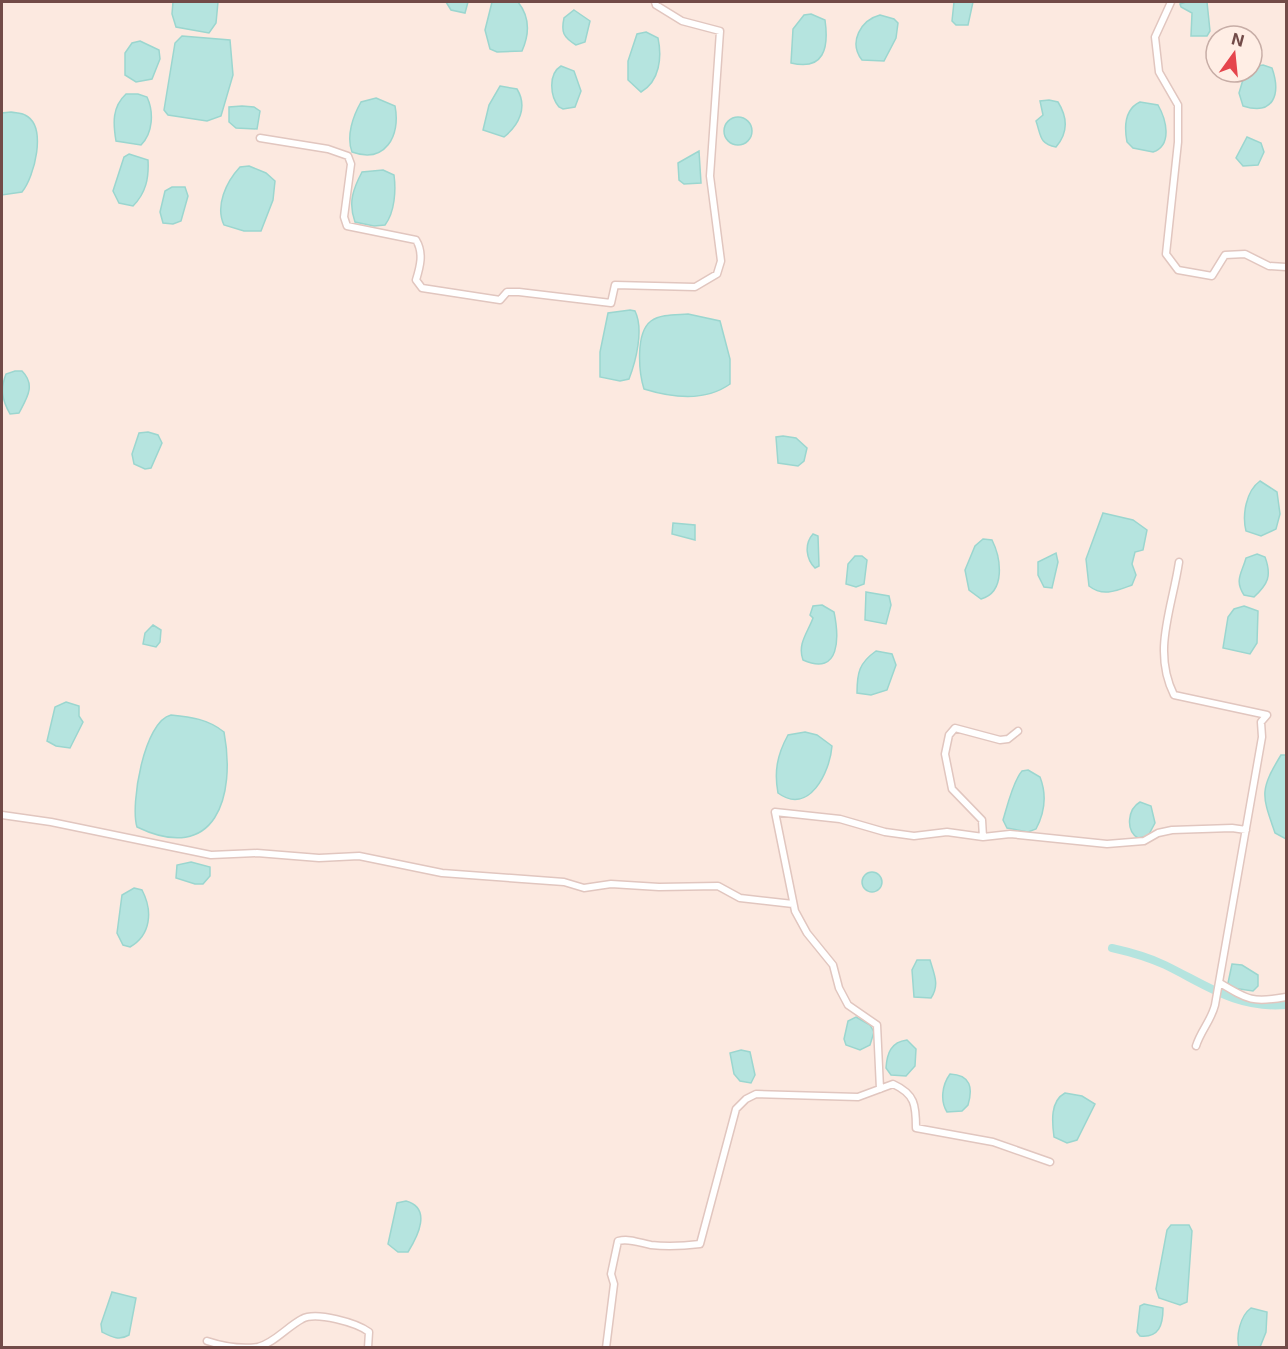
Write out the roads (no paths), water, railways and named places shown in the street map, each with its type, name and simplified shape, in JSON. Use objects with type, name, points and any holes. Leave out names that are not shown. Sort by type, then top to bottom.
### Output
[{"type":"street","points":[[260,138],[328,149],[348,156],[351,164],[344,217],[346,226],[416,240],[421,247],[421,263],[416,280],[422,288],[500,300],[507,292],[519,292],[611,303],[615,285],[694,287],[717,274],[721,261],[710,176],[720,31],[682,21],[656,5],[655,2]]},
{"type":"street","points":[[1171,2],[1155,37],[1159,72],[1178,105],[1178,142],[1166,254],[1178,270],[1212,276],[1225,255],[1245,254],[1269,266],[1287,267]]},
{"type":"street","points":[[1179,562],[1171,611],[1163,635],[1166,678],[1174,695],[1267,715],[1261,722],[1262,736],[1220,983],[1211,1022],[1201,1030],[1196,1046]]},
{"type":"street","points":[[983,837],[982,820],[952,789],[945,754],[949,735],[955,728],[1000,740],[1008,739],[1018,731]]},
{"type":"street","points":[[880,1089],[877,1024],[848,1005],[839,988],[833,965],[807,933],[794,904],[775,812],[840,819],[885,832],[914,836],[947,832],[983,837],[1010,834],[1056,836],[1107,844],[1144,841],[1158,833],[1172,831],[1232,828],[1246,830]]},
{"type":"street","points":[[2,815],[51,822],[211,855],[257,853],[319,858],[359,855],[442,873],[564,882],[585,888],[610,884],[659,887],[718,886],[740,898],[794,904]]},
{"type":"street","points":[[1220,983],[1235,994],[1258,1000],[1287,997]]},
{"type":"street","points":[[606,1347],[614,1284],[611,1274],[618,1241],[625,1239],[651,1245],[700,1244],[736,1109],[746,1099],[756,1094],[858,1097],[892,1084],[906,1090],[916,1108],[916,1128],[993,1142],[1050,1162]]},
{"type":"street","points":[[207,1341],[228,1347],[259,1347],[302,1318],[312,1317],[342,1320],[364,1327],[369,1332],[368,1347]]},
{"type":"water","points":[[173,2],[218,2],[216,23],[209,33],[176,27],[172,14]]},
{"type":"water","points":[[446,2],[468,2],[465,13],[451,10]]},
{"type":"water","points":[[492,2],[518,2],[522,8],[528,25],[522,51],[497,52],[490,49],[485,30]]},
{"type":"water","points":[[954,2],[973,2],[968,25],[956,25],[952,21]]},
{"type":"water","points":[[1207,2],[1209,24],[1204,24],[1204,36],[1191,36],[1192,13],[1180,4]]},
{"type":"water","points":[[574,10],[590,21],[585,42],[576,45],[566,37],[563,27],[564,18]]},
{"type":"water","points":[[811,14],[825,20],[825,48],[822,55],[811,64],[791,63],[793,29],[804,15]]},
{"type":"water","points":[[880,15],[894,19],[898,23],[896,38],[884,61],[862,60],[856,46],[859,33],[867,22]]},
{"type":"water","points":[[646,32],[658,38],[660,53],[656,75],[641,92],[628,80],[628,61],[637,34]]},
{"type":"water","points":[[182,36],[230,40],[233,75],[221,116],[207,121],[168,115],[164,110],[175,43]]},
{"type":"water","points":[[140,41],[159,50],[160,59],[152,79],[136,82],[125,75],[125,53],[132,43]]},
{"type":"water","points":[[1264,65],[1272,68],[1276,86],[1275,94],[1268,105],[1262,108],[1243,106],[1239,93],[1242,84],[1264,84]]},
{"type":"water","points":[[561,66],[574,71],[581,91],[575,107],[563,109],[559,107],[554,97],[552,80]]},
{"type":"water","points":[[500,86],[517,89],[522,102],[518,121],[504,137],[483,130],[489,105]]},
{"type":"water","points":[[126,94],[147,97],[149,103],[150,128],[141,145],[116,141],[114,128],[116,110]]},
{"type":"water","points":[[376,98],[395,106],[393,137],[382,151],[364,155],[352,152],[350,133],[355,113],[361,102]]},
{"type":"water","points":[[1040,101],[1058,102],[1065,120],[1065,131],[1056,147],[1046,144],[1040,135],[1036,121],[1043,115]]},
{"type":"water","points":[[1140,102],[1158,105],[1165,124],[1163,144],[1153,152],[1133,148],[1127,142],[1127,119],[1131,109]]},
{"type":"water","points":[[229,107],[254,107],[260,111],[257,129],[236,128],[229,122]]},
{"type":"water","points":[[2,113],[24,114],[32,121],[36,130],[37,152],[31,176],[22,192],[2,195]]},
{"type":"water","points":[[738,117],[748,121],[752,131],[748,141],[738,145],[728,141],[724,131],[728,121]]},
{"type":"water","points":[[1247,137],[1261,143],[1264,152],[1258,165],[1243,166],[1236,158]]},
{"type":"water","points":[[699,151],[701,183],[684,184],[679,180],[678,163]]},
{"type":"water","points":[[129,154],[148,160],[146,185],[133,206],[119,203],[113,191],[124,157]]},
{"type":"water","points":[[249,166],[266,173],[275,181],[273,200],[261,231],[244,231],[224,225],[222,218],[221,202],[226,187],[240,167]]},
{"type":"water","points":[[383,170],[394,175],[394,201],[388,220],[385,225],[374,226],[355,222],[352,196],[362,172]]},
{"type":"water","points":[[172,187],[185,187],[188,196],[181,221],[173,224],[163,223],[160,212],[165,191]]},
{"type":"water","points":[[635,311],[638,318],[639,336],[629,379],[620,381],[600,377],[600,352],[608,313]]},
{"type":"water","points":[[688,314],[720,321],[730,359],[730,384],[710,394],[689,397],[666,395],[644,389],[640,344],[646,327],[659,317]]},
{"type":"water","points":[[22,371],[26,376],[29,381],[29,392],[19,413],[10,414],[5,404],[3,385],[6,374]]},
{"type":"water","points":[[148,432],[158,435],[162,443],[151,468],[145,469],[134,464],[132,454],[139,433]]},
{"type":"water","points":[[776,437],[796,438],[807,448],[804,461],[798,466],[778,463]]},
{"type":"water","points":[[1260,481],[1277,492],[1280,514],[1276,529],[1261,536],[1246,531],[1245,518],[1248,497]]},
{"type":"water","points":[[1103,513],[1133,520],[1147,530],[1143,550],[1135,552],[1132,564],[1136,575],[1132,585],[1110,592],[1099,591],[1089,586],[1086,559]]},
{"type":"water","points":[[673,523],[695,525],[695,540],[672,534]]},
{"type":"water","points":[[813,534],[818,536],[819,566],[815,568],[807,551],[808,542]]},
{"type":"water","points":[[983,539],[992,540],[998,556],[999,574],[995,589],[981,599],[969,590],[965,570],[975,546]]},
{"type":"water","points":[[1056,553],[1058,562],[1052,588],[1044,587],[1038,575],[1038,562]]},
{"type":"water","points":[[1257,554],[1265,557],[1268,575],[1263,588],[1254,597],[1244,595],[1239,581],[1246,558]]},
{"type":"water","points":[[855,556],[862,556],[867,560],[864,584],[856,587],[846,584],[848,564]]},
{"type":"water","points":[[866,592],[889,596],[891,605],[886,624],[865,620]]},
{"type":"water","points":[[822,605],[834,612],[837,632],[835,651],[831,659],[825,663],[815,664],[803,660],[801,649],[813,618],[810,615],[813,606]]},
{"type":"water","points":[[1244,606],[1258,611],[1257,643],[1250,654],[1223,648],[1228,617],[1234,609]]},
{"type":"water","points":[[153,625],[161,630],[160,642],[156,647],[143,644],[145,633]]},
{"type":"water","points":[[876,651],[892,654],[896,665],[887,690],[871,695],[857,693],[860,669]]},
{"type":"water","points":[[66,702],[79,706],[79,716],[83,722],[70,748],[56,746],[47,741],[55,707]]},
{"type":"water","points":[[171,715],[205,721],[224,732],[227,756],[227,779],[223,800],[215,818],[202,831],[186,837],[164,836],[137,827],[135,816],[141,765],[147,747],[153,732],[162,721]]},
{"type":"water","points":[[805,732],[817,735],[832,746],[830,756],[827,768],[816,788],[799,799],[789,799],[778,793],[776,778],[779,757],[788,735]]},
{"type":"water","points":[[1281,755],[1286,755],[1286,839],[1275,833],[1265,801],[1266,785]]},
{"type":"water","points":[[1028,770],[1040,777],[1044,797],[1039,823],[1036,829],[1028,832],[1007,828],[1003,820],[1016,781],[1022,771]]},
{"type":"water","points":[[1140,802],[1151,806],[1155,823],[1148,836],[1138,838],[1131,830],[1130,820],[1133,809]]},
{"type":"water","points":[[191,862],[210,867],[210,876],[203,884],[176,878],[177,865]]},
{"type":"water","points":[[872,872],[879,875],[882,882],[879,889],[872,892],[865,889],[862,882],[865,875]]},
{"type":"water","points":[[134,888],[142,890],[149,914],[142,936],[130,947],[123,945],[117,933],[122,895]]},
{"type":"water","points":[[917,960],[930,960],[936,984],[931,998],[914,997],[912,970]]},
{"type":"water","points":[[1232,964],[1242,965],[1258,975],[1258,986],[1253,991],[1233,988],[1228,983]]},
{"type":"water","points":[[856,1017],[870,1025],[874,1032],[870,1045],[860,1050],[846,1045],[844,1039],[848,1021]]},
{"type":"water","points":[[907,1040],[916,1049],[915,1066],[906,1076],[891,1075],[886,1068],[889,1053],[897,1043]]},
{"type":"water","points":[[741,1050],[750,1052],[755,1075],[751,1083],[740,1081],[734,1074],[730,1053]]},
{"type":"water","points":[[950,1074],[962,1077],[969,1084],[970,1099],[962,1111],[947,1112],[943,1103],[945,1083]]},
{"type":"water","points":[[1065,1093],[1082,1096],[1095,1104],[1077,1140],[1067,1143],[1054,1137],[1053,1125],[1054,1106]]},
{"type":"water","points":[[406,1201],[419,1210],[421,1223],[408,1252],[398,1252],[388,1244],[397,1203]]},
{"type":"water","points":[[1171,1225],[1189,1225],[1192,1231],[1187,1302],[1180,1305],[1159,1298],[1156,1289],[1167,1230]]},
{"type":"water","points":[[112,1292],[136,1298],[129,1335],[122,1338],[112,1337],[102,1332],[101,1324]]},
{"type":"water","points":[[1144,1304],[1163,1308],[1163,1314],[1161,1325],[1156,1333],[1140,1336],[1137,1332],[1140,1306]]},
{"type":"water","points":[[1251,1308],[1267,1312],[1266,1332],[1260,1347],[1239,1347],[1240,1326],[1244,1316]]},
{"type":"waterway","points":[[1112,948],[1159,962],[1238,1000],[1268,1005],[1286,1005]]}]
